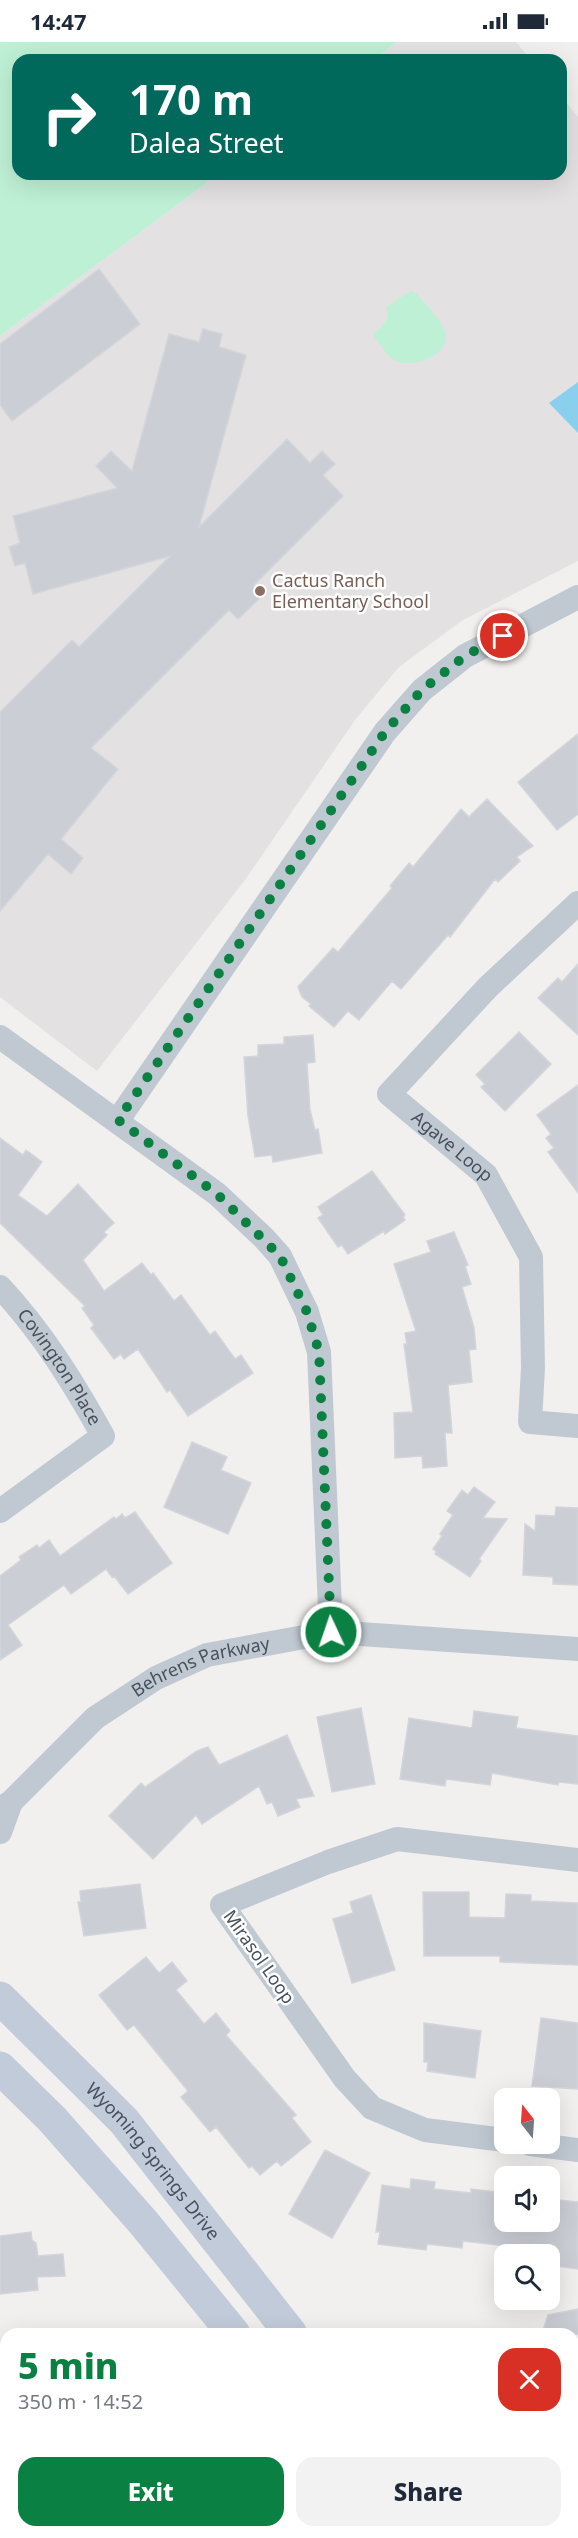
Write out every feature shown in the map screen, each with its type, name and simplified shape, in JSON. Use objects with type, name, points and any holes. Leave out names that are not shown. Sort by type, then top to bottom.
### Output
[{"type":"street","points":[[118,1120],[385,732],[422,690],[465,656],[578,597]]},
{"type":"street","name":"Agave Loop","points":[[578,903],[488,987],[389,1094],[486,1175],[531,1257],[530,1422],[578,1426]]},
{"type":"street","points":[[0,1036],[217,1194],[280,1256],[307,1312],[319,1352],[331,1632]]},
{"type":"street","name":"Covington Place","points":[[0,1287],[25,1314],[73,1381],[103,1436],[0,1511]]},
{"type":"street","name":"Behrens Parkway","points":[[0,1832],[5,1806],[95,1718],[156,1678],[207,1655],[331,1632],[578,1649]]},
{"type":"street","name":"Mirasol Loop","points":[[494,2139],[425,2130],[372,2108],[345,2079],[222,1905],[328,1862],[398,1839],[578,1860]]},
{"type":"street","name":"Wyoming Springs Drive","points":[[0,1998],[124,2121],[286,2328]]},
{"type":"street","points":[[0,2068],[52,2120],[143,2222],[229,2328]]},
{"type":"street","points":[[560,2148],[578,2150]]},
{"type":"shaded area","points":[[397,42],[516,42],[526,54],[381,54]]},
{"type":"shaded area","name":"Cactus Ranch Elementary School","points":[[567,103],[578,117],[578,561],[463,620],[399,667],[355,720],[245,880],[97,1071],[0,997],[0,336],[211,180],[567,180]]},
{"type":"green space","points":[[0,42],[397,42],[381,54],[12,54],[12,180],[211,180],[0,336]]},
{"type":"green space","points":[[411,291],[417,294],[441,323],[445,332],[445,341],[442,348],[428,359],[401,363],[385,352],[373,335],[387,319],[386,307]]},
{"type":"water","points":[[578,382],[578,433],[549,403]]},
{"type":"building","points":[[99,269],[140,324],[12,421],[0,405],[0,344]]},
{"type":"building","points":[[203,329],[222,334],[219,347],[246,355],[199,527],[287,439],[310,463],[322,451],[335,464],[323,475],[343,496],[254,585],[264,594],[238,619],[229,610],[91,748],[118,769],[61,839],[83,858],[71,874],[48,854],[0,911],[0,712],[72,640],[79,647],[170,556],[33,594],[25,563],[15,566],[9,547],[20,543],[13,516],[117,488],[96,466],[111,451],[132,471],[169,334],[199,342]]},
{"type":"building","points":[[578,734],[578,814],[557,830],[518,782]]},
{"type":"building","points":[[487,799],[533,846],[517,857],[520,861],[498,882],[495,879],[450,937],[448,935],[401,989],[392,981],[359,1020],[348,1011],[334,1027],[309,1006],[311,1004],[302,997],[298,987],[333,948],[338,952],[392,888],[390,886],[409,863],[413,867],[461,809],[469,817]]},
{"type":"building","points":[[578,964],[578,1035],[538,998],[558,978],[562,982]]},
{"type":"building","points":[[519,1032],[551,1064],[505,1111],[481,1087],[485,1084],[476,1075]]},
{"type":"building","points":[[313,1035],[315,1062],[307,1063],[310,1110],[315,1130],[318,1129],[322,1153],[273,1162],[272,1155],[255,1157],[248,1116],[244,1057],[258,1056],[258,1045],[284,1044],[284,1037]]},
{"type":"building","points":[[578,1085],[578,1193],[548,1152],[554,1148],[546,1138],[551,1134],[537,1115]]},
{"type":"building","points":[[0,1138],[23,1155],[26,1150],[42,1162],[18,1195],[47,1216],[78,1184],[114,1223],[104,1232],[107,1235],[83,1260],[104,1291],[142,1263],[151,1275],[153,1273],[174,1301],[181,1295],[210,1335],[215,1331],[235,1359],[241,1355],[253,1373],[188,1416],[170,1390],[167,1392],[138,1349],[124,1359],[121,1354],[114,1359],[91,1328],[94,1325],[82,1308],[85,1306],[0,1223]]},
{"type":"building","points":[[372,1171],[405,1215],[403,1217],[405,1220],[348,1254],[342,1245],[338,1247],[318,1218],[323,1215],[318,1207]]},
{"type":"building","points":[[454,1232],[468,1265],[465,1266],[471,1284],[462,1287],[474,1328],[476,1349],[469,1350],[472,1382],[448,1385],[452,1433],[445,1433],[447,1466],[423,1468],[422,1456],[395,1458],[394,1413],[413,1412],[404,1344],[407,1344],[405,1333],[416,1331],[394,1264],[431,1252],[427,1241]]},
{"type":"building","points":[[192,1442],[227,1457],[221,1470],[251,1483],[228,1534],[164,1507]]},
{"type":"building","points":[[474,1487],[495,1502],[483,1518],[507,1519],[479,1559],[481,1561],[470,1577],[435,1554],[436,1551],[433,1549],[453,1515],[447,1511],[462,1490],[468,1495]]},
{"type":"building","points":[[556,1507],[578,1508],[578,1585],[553,1584],[553,1577],[523,1575],[525,1524],[535,1531],[536,1515],[555,1516]]},
{"type":"building","points":[[135,1512],[172,1563],[128,1594],[106,1569],[71,1594],[64,1585],[8,1625],[22,1645],[0,1660],[0,1576],[21,1560],[19,1557],[37,1545],[39,1548],[49,1540],[60,1556],[114,1517],[116,1519],[122,1514],[125,1518]]},
{"type":"building","points":[[361,1708],[375,1784],[332,1792],[317,1717]]},
{"type":"building","points":[[474,1711],[518,1717],[516,1728],[578,1736],[578,1784],[559,1782],[558,1785],[492,1773],[490,1785],[446,1779],[445,1786],[400,1779],[409,1718],[472,1728]]},
{"type":"building","points":[[287,1735],[314,1796],[296,1799],[300,1807],[278,1816],[272,1802],[267,1804],[259,1786],[202,1824],[196,1815],[153,1859],[109,1816],[141,1783],[145,1787],[197,1751],[208,1747],[219,1765]]},
{"type":"building","points":[[140,1884],[146,1928],[84,1936],[78,1902],[81,1902],[80,1891]]},
{"type":"building","points":[[423,1892],[469,1892],[469,1917],[505,1918],[506,1894],[531,1895],[531,1901],[578,1903],[578,1965],[500,1962],[500,1956],[424,1956]]},
{"type":"building","points":[[371,1895],[395,1970],[352,1983],[333,1919],[353,1913],[350,1902]]},
{"type":"building","points":[[146,1957],[159,1973],[172,1962],[187,1981],[176,1990],[204,2024],[216,2013],[230,2031],[226,2035],[296,2115],[292,2118],[311,2142],[281,2166],[277,2161],[260,2175],[252,2166],[249,2168],[216,2127],[210,2132],[181,2097],[188,2091],[134,2025],[127,2030],[99,1995]]},
{"type":"building","points":[[541,2018],[578,2023],[578,2089],[532,2086]]},
{"type":"building","points":[[424,2023],[481,2031],[475,2078],[427,2071],[428,2062],[424,2062]]},
{"type":"building","points":[[325,2150],[370,2173],[332,2238],[289,2214]]},
{"type":"building","points":[[411,2179],[435,2182],[434,2189],[471,2193],[471,2189],[494,2192],[494,2232],[560,2232],[560,2200],[578,2202],[578,2269],[560,2267],[560,2244],[494,2245],[463,2241],[462,2248],[427,2244],[426,2250],[378,2244],[380,2232],[376,2232],[382,2185],[410,2189]]},
{"type":"building","points":[[31,2232],[38,2256],[63,2254],[65,2276],[37,2277],[38,2290],[0,2294],[0,2236]]},
{"type":"building","points":[[578,2309],[578,2328],[544,2328],[548,2315]]},
{"type":"place","name":"Cactus Ranch Elementary School","points":[[260,591]]},
{"type":"route","points":[[331,1632],[319,1352],[307,1312],[280,1256],[264,1238],[217,1194],[118,1120],[385,732],[422,690],[465,656],[503,636]]}]
